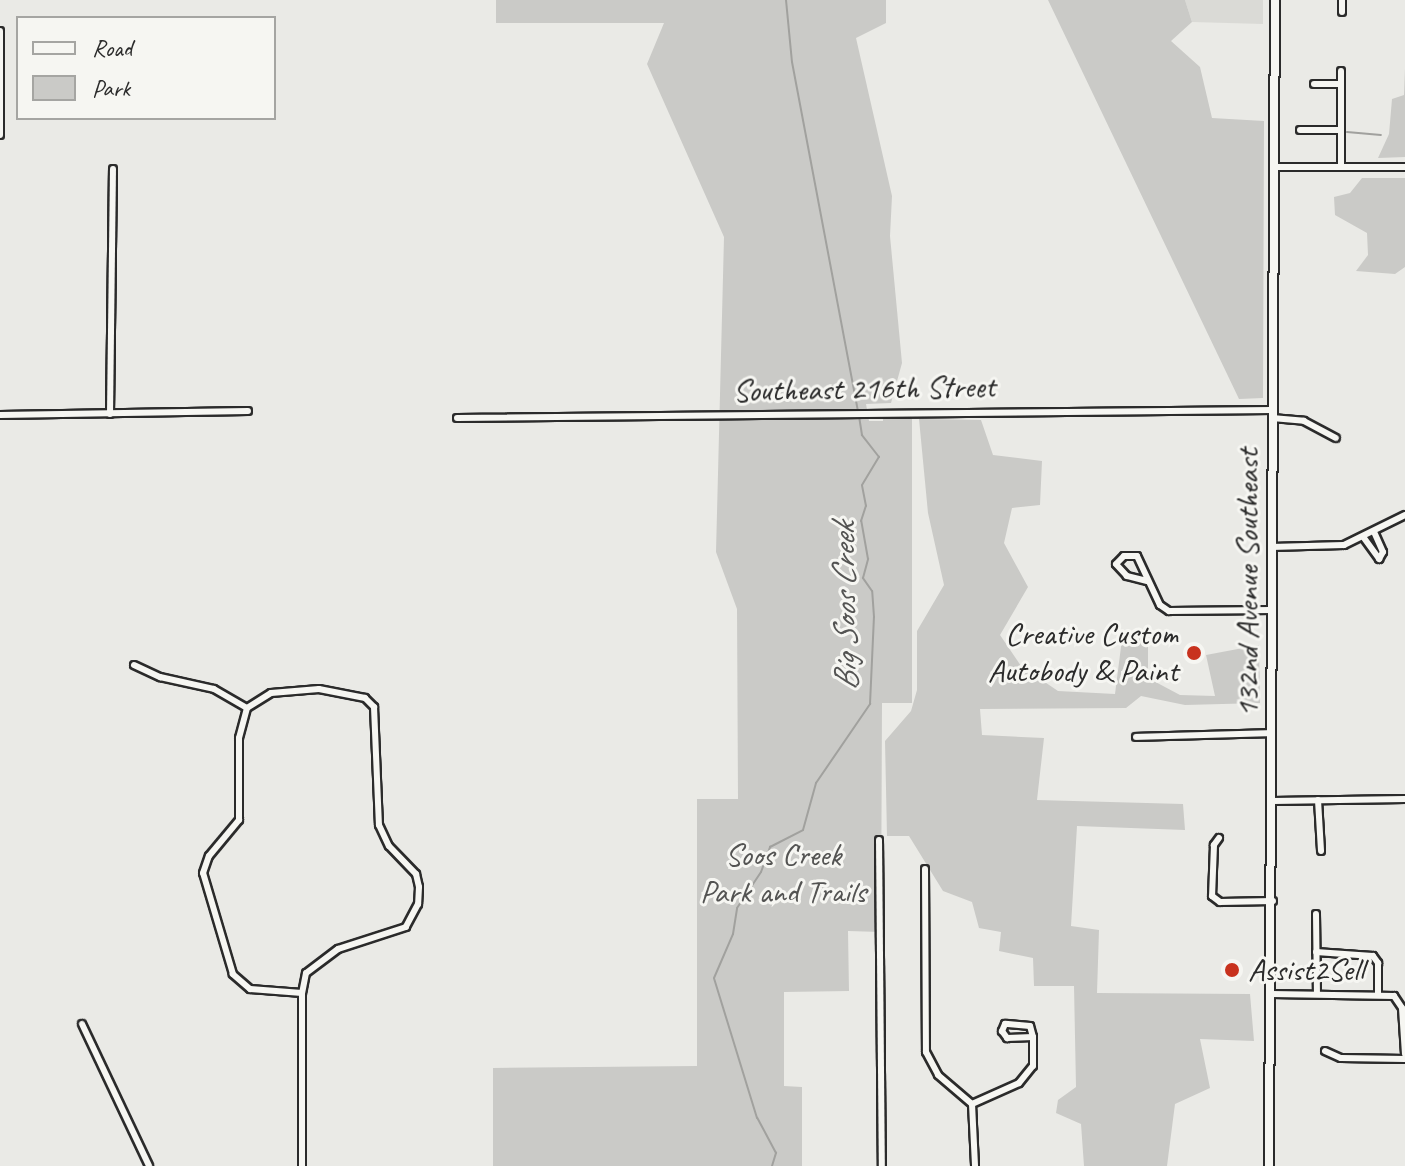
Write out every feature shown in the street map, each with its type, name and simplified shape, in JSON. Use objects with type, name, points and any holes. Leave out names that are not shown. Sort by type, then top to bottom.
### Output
[{"type":"main road","name":"132nd Avenue Southeast","points":[[1269,1166],[1273,901],[1271,547],[1275,0]]},
{"type":"street","points":[[1342,0],[1342,12]]},
{"type":"street","points":[[0,31],[0,135]]},
{"type":"street","points":[[1341,71],[1341,167]]},
{"type":"street","points":[[1314,84],[1341,84]]},
{"type":"street","points":[[1300,130],[1341,130]]},
{"type":"street","points":[[1274,167],[1405,167]]},
{"type":"street","points":[[110,414],[113,169]]},
{"type":"street","points":[[0,415],[248,411]]},
{"type":"street","name":"Southeast 216th Street","points":[[457,418],[859,413],[1272,414],[1304,421],[1336,438]]},
{"type":"street","points":[[1271,547],[1329,547],[1375,534],[1405,515]]},
{"type":"street","points":[[1364,538],[1379,559],[1383,552],[1375,534]]},
{"type":"street","points":[[1147,581],[1127,576],[1116,564],[1124,556],[1137,556],[1160,605],[1169,611],[1271,610]]},
{"type":"street","points":[[134,665],[160,677],[214,689],[247,708]]},
{"type":"street","points":[[302,993],[261,991],[240,983],[228,963],[205,886],[205,865],[241,813],[239,738],[247,708],[266,695],[319,689],[365,698],[377,717],[379,825],[389,846],[416,874],[418,904],[406,927],[322,957],[306,973],[302,993],[302,1166]]},
{"type":"street","points":[[1136,737],[1272,733]]},
{"type":"street","points":[[1273,801],[1405,799]]},
{"type":"street","points":[[1318,800],[1321,851]]},
{"type":"street","points":[[1219,838],[1214,845],[1212,896],[1220,902],[1273,901]]},
{"type":"street","points":[[879,840],[882,1166]]},
{"type":"street","points":[[925,869],[926,1052],[938,1075],[972,1104],[975,1166]]},
{"type":"street","points":[[1316,914],[1317,994]]},
{"type":"street","points":[[1316,952],[1373,956],[1378,994]]},
{"type":"street","points":[[1272,994],[1378,994],[1398,999],[1405,1056],[1341,1058],[1325,1051]]},
{"type":"street","points":[[972,1104],[1027,1077],[1034,1061],[1033,1037],[1026,1023],[1010,1022],[1002,1028],[1010,1040],[1033,1037]]},
{"type":"street","points":[[82,1024],[149,1166]]},
{"type":"shaded area","points":[[1185,0],[1263,0],[1263,24],[1192,22]]},
{"type":"green space","name":"Soos Creek Park and Trails","points":[[496,0],[886,0],[886,23],[856,38],[892,196],[890,236],[902,363],[891,403],[866,404],[869,421],[883,421],[883,415],[912,415],[912,703],[882,703],[881,932],[848,931],[849,991],[784,992],[784,1086],[802,1087],[802,1166],[493,1166],[493,1068],[697,1066],[697,799],[738,799],[737,609],[716,552],[724,237],[647,64],[664,23],[496,23]]},
{"type":"green space","points":[[1048,0],[1185,0],[1192,22],[1171,41],[1200,67],[1212,118],[1264,121],[1263,398],[1239,399]]},
{"type":"green space","points":[[1405,68],[1405,157],[1378,158],[1389,134],[1392,99],[1404,95]]},
{"type":"green space","points":[[1362,178],[1405,178],[1405,267],[1395,274],[1356,271],[1368,255],[1367,233],[1335,215],[1334,197],[1350,193]]},
{"type":"green space","points":[[919,419],[981,420],[993,455],[1042,461],[1040,505],[1012,508],[1004,543],[1028,587],[1000,635],[1021,666],[1058,691],[1115,694],[1122,639],[1148,632],[1148,678],[1180,695],[1215,696],[1206,655],[1259,645],[1260,703],[1185,705],[1141,696],[1126,708],[980,709],[982,735],[1044,738],[1037,800],[1183,804],[1185,830],[1077,826],[1071,926],[1099,930],[1097,993],[1250,994],[1254,1041],[1200,1039],[1210,1088],[1175,1104],[1167,1166],[1084,1166],[1081,1124],[1056,1113],[1058,1100],[1076,1087],[1074,986],[1034,986],[1033,958],[999,951],[1001,932],[979,928],[972,902],[943,891],[909,836],[887,836],[885,741],[911,711],[917,690],[917,631],[944,585],[928,513]]},
{"type":"waterway","name":"Big Soos Creek","points":[[786,0],[792,62],[858,411]]},
{"type":"waterway","points":[[1347,132],[1381,135]]},
{"type":"waterway","name":"Big Soos Creek","points":[[772,1166],[776,1153],[757,1118],[714,978],[733,934],[737,908],[761,872],[770,847],[803,830],[816,783],[870,704],[874,617],[872,591],[863,578],[868,559],[861,521],[866,506],[862,485],[879,457],[862,435],[859,417]]},
{"type":"place","name":"Creative Custom Autobody & Paint","points":[[1194,653]]},
{"type":"place","name":"Assist2Sell","points":[[1232,970]]}]
